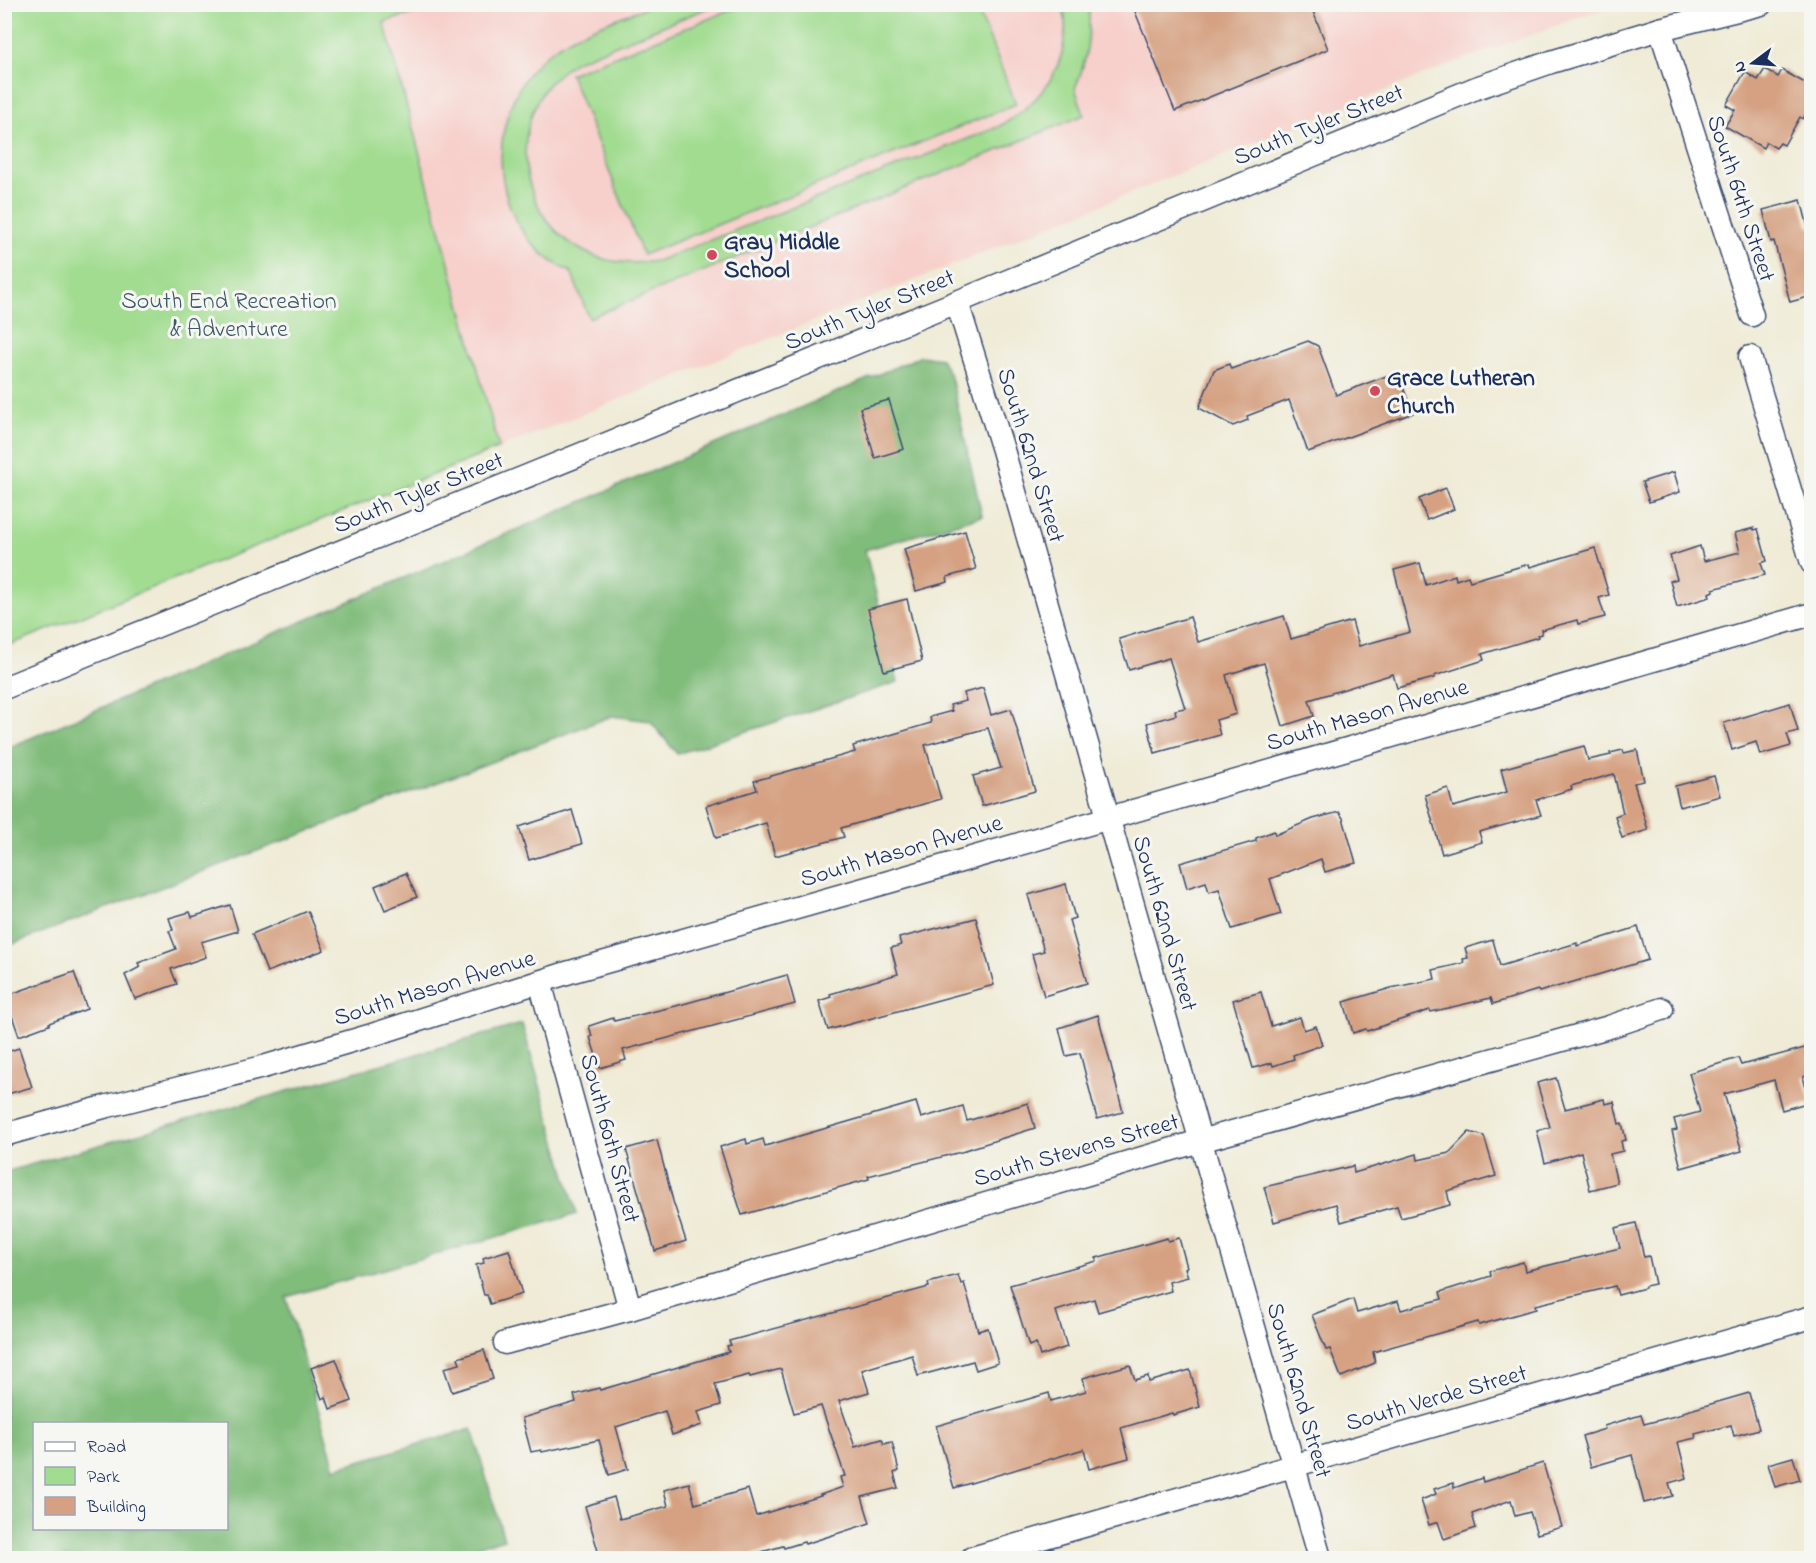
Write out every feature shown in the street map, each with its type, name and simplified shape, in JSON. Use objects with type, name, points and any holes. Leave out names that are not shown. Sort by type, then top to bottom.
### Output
[{"type":"street","name":"South Tyler Street","points":[[4,688],[957,302],[1476,88],[1551,62],[1660,29],[1761,4]]},
{"type":"street","name":"South 64th Street","points":[[1660,29],[1752,315]]},
{"type":"street","name":"South 62nd Street","points":[[957,302],[1003,450],[1320,1558]]},
{"type":"street","points":[[1750,357],[1812,563]]},
{"type":"street","name":"South Mason Avenue","points":[[4,1135],[256,1069],[540,982],[1812,614]]},
{"type":"street","name":"South 60th Street","points":[[540,982],[630,1309]]},
{"type":"street","name":"South Stevens Street","points":[[505,1344],[1200,1141],[1610,1027],[1662,1009]]},
{"type":"street","name":"South Verde Street","points":[[972,1558],[1812,1317]]},
{"type":"shaded area","name":"Gray Middle School","points":[[443,4],[1622,5],[1593,12],[1456,62],[499,448],[384,21]]},
{"type":"green space","name":"South End Recreation & Adventure","points":[[5,4],[443,5],[384,22],[499,448],[5,647]]},
{"type":"green space","points":[[654,4],[715,5],[574,62],[544,90],[532,113],[526,137],[526,162],[530,187],[540,209],[555,229],[574,246],[604,259],[627,263],[657,261],[998,127],[1029,105],[1052,77],[1064,43],[1063,5],[1088,5],[1089,7],[1087,49],[1075,88],[1084,115],[589,318],[571,272],[543,254],[522,230],[508,202],[502,171],[502,139],[510,108],[525,79],[546,55],[582,32]]},
{"type":"green space","points":[[746,4],[976,5],[1016,104],[643,255],[570,74]]},
{"type":"green space","points":[[921,356],[941,359],[951,377],[982,516],[865,550],[898,682],[677,754],[650,721],[612,716],[5,947],[5,749]]},
{"type":"green space","points":[[522,1024],[577,1214],[286,1297],[335,1468],[472,1429],[504,1539],[436,1558],[5,1558],[5,1172]]},
{"type":"building","points":[[1132,4],[1310,4],[1328,49],[1175,111]]},
{"type":"building","points":[[1765,69],[1778,77],[1782,70],[1812,87],[1812,104],[1803,119],[1800,117],[1784,145],[1780,143],[1776,148],[1766,142],[1763,148],[1725,126],[1735,110],[1726,105],[1745,72],[1758,80]]},
{"type":"building","points":[[1801,200],[1808,227],[1812,226],[1812,296],[1790,302],[1774,241],[1771,242],[1763,210]]},
{"type":"building","points":[[1308,341],[1318,346],[1336,395],[1397,372],[1413,413],[1308,452],[1289,400],[1247,416],[1248,420],[1233,426],[1199,408],[1214,370],[1229,364],[1231,369]]},
{"type":"building","points":[[889,400],[904,449],[875,458],[860,408]]},
{"type":"building","points":[[1674,472],[1680,492],[1649,502],[1642,482]]},
{"type":"building","points":[[1446,488],[1454,509],[1427,520],[1419,499]]},
{"type":"building","points":[[1754,528],[1754,530],[1758,529],[1767,561],[1761,563],[1765,575],[1713,589],[1709,593],[1710,597],[1677,607],[1670,581],[1677,579],[1670,556],[1700,546],[1704,561],[1740,552],[1735,533]]},
{"type":"building","points":[[965,531],[976,569],[947,577],[948,582],[916,591],[904,549]]},
{"type":"building","points":[[1595,548],[1609,595],[1599,598],[1605,617],[1578,624],[1577,620],[1541,630],[1542,634],[1537,635],[1538,637],[1482,654],[1484,660],[1434,676],[1434,678],[1397,688],[1393,674],[1309,700],[1314,716],[1283,726],[1264,663],[1226,675],[1236,714],[1216,720],[1220,735],[1155,753],[1147,723],[1176,715],[1175,710],[1185,708],[1169,658],[1129,670],[1119,639],[1190,617],[1198,642],[1284,616],[1291,639],[1352,621],[1359,646],[1410,632],[1394,570],[1420,563],[1426,585],[1455,575],[1456,580],[1468,576],[1470,581]]},
{"type":"building","points":[[907,599],[922,661],[884,671],[868,609]]},
{"type":"building","points":[[983,688],[991,715],[1011,709],[1035,791],[982,806],[973,776],[1001,768],[988,728],[925,745],[941,799],[841,828],[844,837],[775,856],[766,823],[716,838],[706,806],[757,790],[754,781],[855,752],[853,746],[931,723],[930,717],[952,711],[950,705],[966,701],[964,693]]},
{"type":"building","points":[[1790,703],[1798,731],[1787,734],[1791,746],[1760,755],[1756,742],[1732,750],[1724,723]]},
{"type":"building","points":[[1584,746],[1588,760],[1623,750],[1624,753],[1637,750],[1644,781],[1634,783],[1648,830],[1622,838],[1615,816],[1623,813],[1614,774],[1571,786],[1572,789],[1536,800],[1541,815],[1479,832],[1482,842],[1442,854],[1425,795],[1448,788],[1453,807],[1507,792],[1501,769]]},
{"type":"building","points":[[1714,776],[1720,796],[1680,807],[1675,786]]},
{"type":"building","points":[[572,810],[582,844],[529,860],[519,827]]},
{"type":"building","points":[[1339,812],[1343,818],[1356,863],[1325,872],[1321,859],[1270,879],[1281,914],[1232,929],[1219,889],[1209,892],[1206,882],[1187,888],[1180,863],[1256,841],[1256,838],[1274,831],[1275,835],[1313,819]]},
{"type":"building","points":[[406,873],[417,897],[385,910],[375,886]]},
{"type":"building","points":[[1066,884],[1075,918],[1069,920],[1087,983],[1044,996],[1032,954],[1044,951],[1028,895]]},
{"type":"building","points":[[230,905],[238,931],[201,942],[206,957],[171,969],[177,984],[135,999],[125,975],[140,967],[138,963],[176,949],[169,931],[173,930],[169,918],[190,912],[192,917]]},
{"type":"building","points":[[308,911],[324,950],[267,972],[252,934]]},
{"type":"building","points":[[976,918],[994,985],[828,1030],[819,1001],[831,997],[830,994],[898,974],[891,948],[901,945],[899,938]]},
{"type":"building","points":[[1638,927],[1648,960],[1493,1004],[1491,998],[1431,1012],[1430,1010],[1367,1031],[1366,1029],[1353,1033],[1344,1002],[1391,988],[1435,979],[1433,970],[1464,963],[1463,959],[1468,958],[1465,948],[1493,940],[1500,966]]},
{"type":"building","points":[[74,972],[87,1009],[19,1036],[5,996]]},
{"type":"building","points":[[787,975],[795,1004],[623,1050],[626,1060],[600,1068],[590,1037],[592,1036],[589,1026],[613,1018],[614,1021],[676,1006]]},
{"type":"building","points":[[1261,992],[1271,1026],[1300,1017],[1304,1030],[1316,1026],[1322,1045],[1293,1055],[1294,1059],[1273,1066],[1272,1063],[1253,1068],[1233,1000]]},
{"type":"building","points":[[1098,1015],[1123,1112],[1097,1119],[1080,1053],[1066,1056],[1059,1028]]},
{"type":"building","points":[[1812,1046],[1812,1074],[1803,1077],[1810,1102],[1782,1110],[1774,1080],[1724,1094],[1742,1151],[1681,1168],[1672,1131],[1677,1130],[1674,1119],[1700,1112],[1689,1073],[1738,1058],[1741,1065]]},
{"type":"building","points":[[19,1048],[32,1087],[4,1095],[4,1053]]},
{"type":"building","points":[[1556,1078],[1565,1109],[1604,1099],[1605,1104],[1614,1102],[1619,1124],[1622,1123],[1626,1140],[1621,1141],[1623,1151],[1610,1154],[1617,1183],[1590,1190],[1581,1152],[1545,1163],[1537,1131],[1550,1127],[1537,1083]]},
{"type":"building","points":[[916,1102],[921,1118],[963,1106],[967,1121],[1028,1103],[1035,1128],[965,1151],[868,1176],[869,1179],[742,1215],[720,1147],[746,1139],[747,1144],[763,1139],[765,1146]]},
{"type":"building","points":[[1469,1132],[1484,1136],[1496,1176],[1447,1191],[1450,1205],[1401,1218],[1397,1206],[1341,1222],[1336,1204],[1274,1222],[1264,1187],[1353,1166],[1354,1173],[1417,1154],[1418,1160],[1449,1153]]},
{"type":"building","points":[[657,1140],[686,1241],[655,1251],[626,1149]]},
{"type":"building","points":[[1636,1223],[1644,1257],[1649,1256],[1655,1284],[1618,1295],[1615,1286],[1535,1305],[1536,1309],[1479,1325],[1478,1322],[1373,1352],[1375,1363],[1341,1377],[1330,1349],[1326,1350],[1312,1315],[1353,1299],[1357,1313],[1398,1301],[1401,1310],[1442,1299],[1440,1292],[1491,1276],[1490,1271],[1523,1262],[1525,1271],[1620,1248],[1615,1228]]},
{"type":"building","points":[[1167,1238],[1168,1241],[1179,1238],[1188,1277],[1169,1282],[1171,1291],[1098,1312],[1094,1299],[1056,1311],[1067,1347],[1040,1356],[1036,1343],[1029,1346],[1010,1285],[1097,1261],[1096,1258]]},
{"type":"building","points":[[509,1250],[522,1294],[490,1304],[487,1295],[484,1295],[476,1265],[484,1263],[483,1258]]},
{"type":"building","points":[[958,1275],[961,1284],[964,1283],[978,1331],[988,1328],[998,1363],[976,1370],[973,1361],[918,1376],[912,1355],[862,1370],[869,1392],[839,1401],[855,1447],[882,1439],[884,1444],[892,1442],[899,1471],[894,1473],[898,1488],[862,1497],[870,1523],[805,1544],[804,1542],[784,1548],[783,1546],[740,1558],[600,1558],[585,1506],[614,1497],[620,1519],[668,1506],[664,1490],[689,1483],[695,1504],[748,1489],[756,1516],[843,1487],[840,1477],[845,1476],[821,1406],[794,1413],[781,1369],[715,1384],[721,1405],[698,1412],[702,1425],[672,1435],[665,1411],[616,1427],[628,1469],[609,1475],[599,1440],[542,1452],[541,1450],[531,1452],[522,1418],[576,1402],[574,1395],[599,1388],[600,1390],[729,1352],[727,1346],[731,1345],[729,1341],[929,1287],[928,1283]]},
{"type":"building","points":[[484,1350],[493,1379],[452,1392],[444,1368],[460,1364],[458,1358]]},
{"type":"building","points":[[336,1359],[352,1401],[330,1409],[326,1397],[322,1399],[311,1368]]},
{"type":"building","points":[[1130,1365],[1135,1380],[1148,1376],[1149,1382],[1190,1370],[1200,1407],[1121,1428],[1129,1458],[1089,1469],[1084,1449],[954,1488],[936,1426],[1049,1393],[1051,1401],[1086,1391],[1083,1378]]},
{"type":"building","points":[[1749,1393],[1759,1429],[1734,1436],[1731,1425],[1695,1434],[1696,1438],[1678,1442],[1687,1478],[1669,1483],[1673,1496],[1644,1503],[1632,1455],[1591,1467],[1582,1436],[1605,1429],[1604,1426],[1641,1415],[1644,1424]]},
{"type":"building","points":[[1793,1457],[1800,1480],[1775,1487],[1768,1464]]},
{"type":"building","points":[[1543,1463],[1562,1527],[1537,1534],[1530,1512],[1515,1516],[1511,1500],[1472,1514],[1476,1528],[1444,1539],[1438,1522],[1429,1525],[1421,1500],[1436,1494],[1434,1489],[1453,1483],[1454,1488],[1482,1478],[1483,1482]]},
{"type":"place","name":"Gray Middle School","points":[[712,255]]},
{"type":"place","name":"Grace Lutheran Church","points":[[1375,391]]}]
